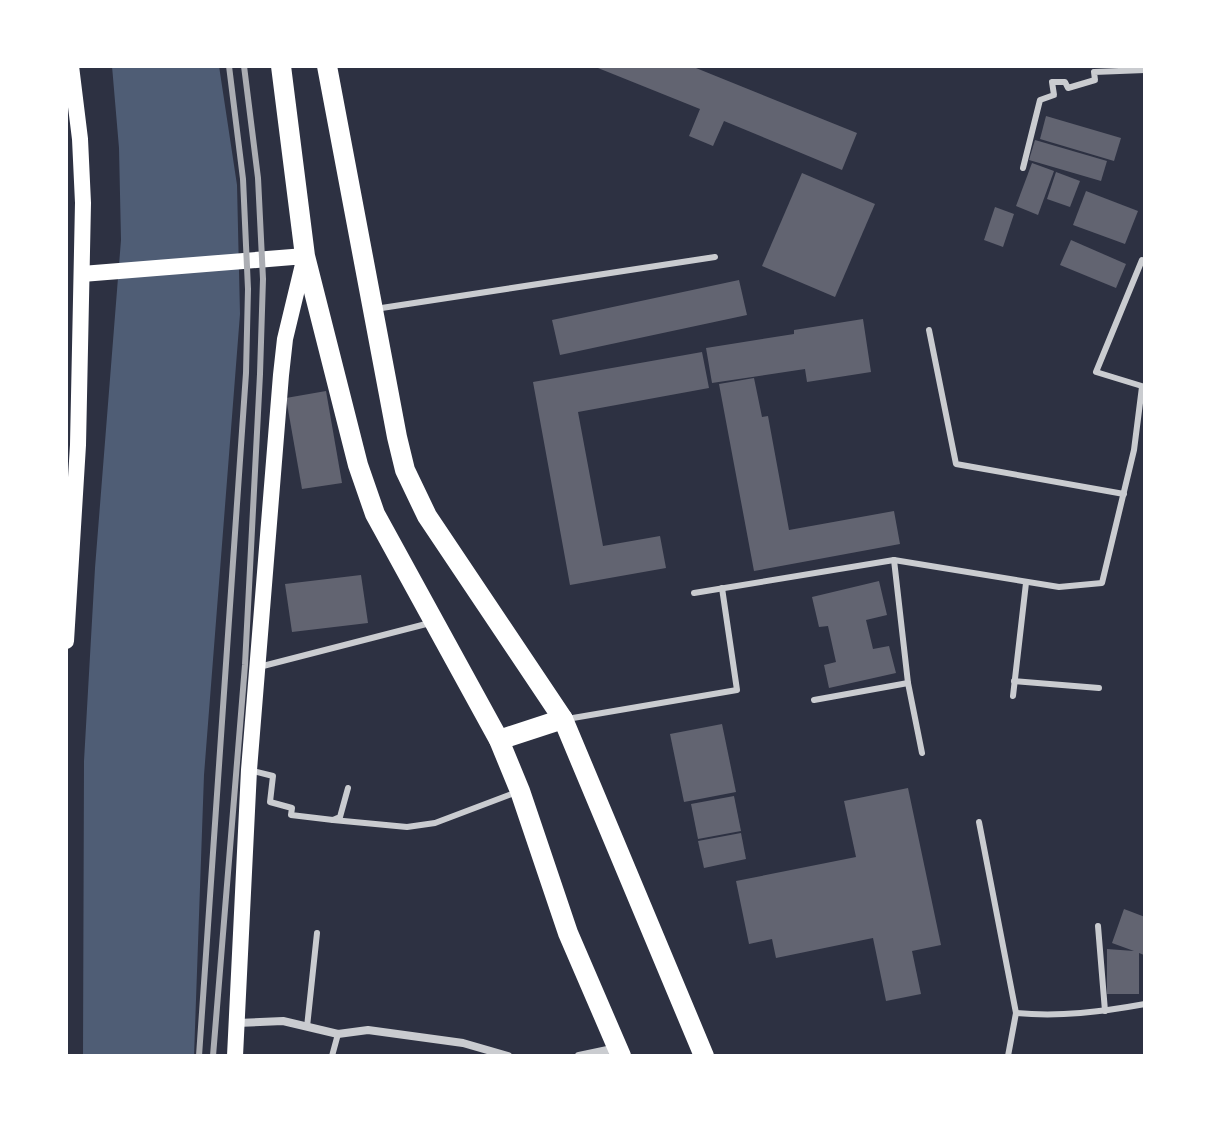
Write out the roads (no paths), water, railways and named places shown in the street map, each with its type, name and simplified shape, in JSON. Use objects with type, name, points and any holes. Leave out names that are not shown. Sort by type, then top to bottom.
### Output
[{"type":"main road","points":[[66,641],[74,274],[83,203],[80,139],[71,66]]},
{"type":"main road","points":[[281,66],[305,256],[358,465],[371,502],[499,740],[520,791],[568,933],[620,1052]]},
{"type":"main road","points":[[327,66],[397,437],[415,494],[563,719],[704,1056]]},
{"type":"main road","points":[[74,274],[112,274],[305,256]]},
{"type":"main road","points":[[235,1056],[249,770],[283,351],[305,256]]},
{"type":"main road","points":[[499,740],[563,719]]},
{"type":"street","points":[[237,1023],[283,1021],[338,1034],[368,1030],[463,1043],[508,1056]]},
{"type":"street","points":[[579,1056],[620,1052]]},
{"type":"lane","points":[[1023,168],[1040,100],[1054,95],[1052,82],[1065,82],[1068,88],[1095,80],[1094,72],[1145,70]]},
{"type":"lane","points":[[372,309],[715,257]]},
{"type":"lane","points":[[694,593],[894,560],[1059,587],[1102,583],[1134,450],[1144,387],[1096,372],[1142,260]]},
{"type":"lane","points":[[929,330],[956,464],[1124,494]]},
{"type":"lane","points":[[894,560],[908,683],[922,753]]},
{"type":"lane","points":[[1013,696],[1026,583]]},
{"type":"lane","points":[[563,719],[737,690],[722,588]]},
{"type":"lane","points":[[258,667],[434,622]]},
{"type":"lane","points":[[1014,681],[1099,688]]},
{"type":"lane","points":[[814,700],[908,683]]},
{"type":"lane","points":[[249,770],[273,776],[270,802],[292,808],[291,815],[407,827],[435,823],[520,791]]},
{"type":"lane","points":[[333,820],[340,817],[348,788]]},
{"type":"lane","points":[[979,822],[1016,1013],[1008,1056]]},
{"type":"lane","points":[[1098,926],[1105,1011]]},
{"type":"lane","points":[[307,1027],[317,933]]},
{"type":"lane","points":[[1016,1013],[1051,1016],[1145,1004]]},
{"type":"lane","points":[[332,1056],[338,1034]]},
{"type":"water","points":[[112,66],[219,66],[237,185],[240,314],[204,775],[194,1056],[83,1056],[84,761],[95,568],[121,240],[119,148]]},
{"type":"railway","points":[[199,1056],[246,373],[248,289],[243,179],[229,66]]},
{"type":"railway","points":[[213,1056],[245,665],[263,279],[258,178],[244,66]]}]
